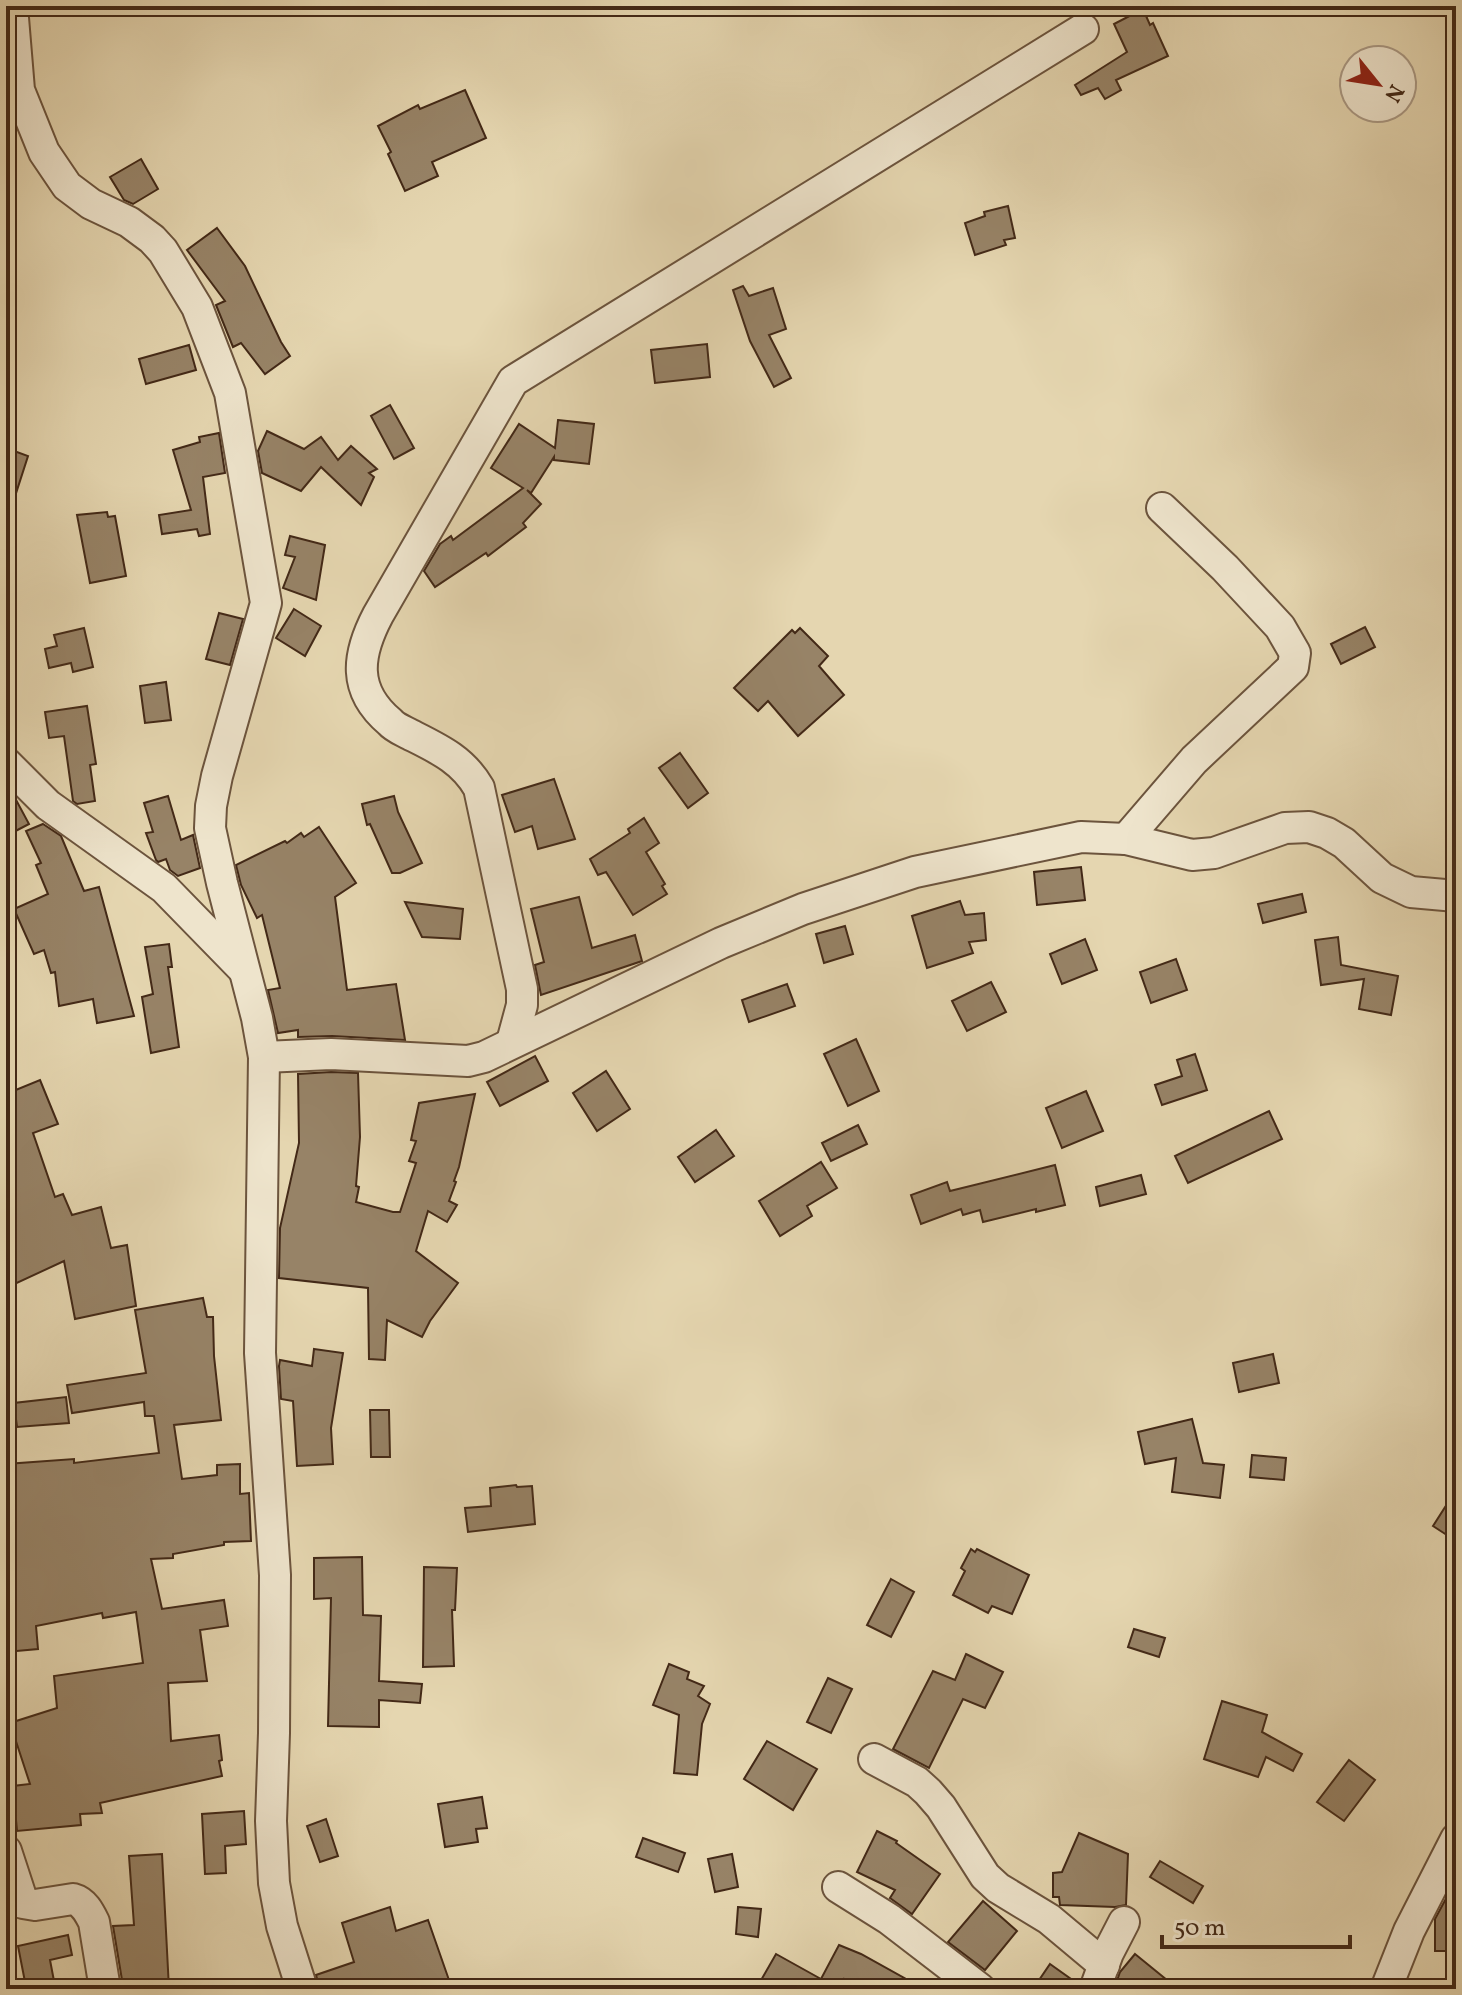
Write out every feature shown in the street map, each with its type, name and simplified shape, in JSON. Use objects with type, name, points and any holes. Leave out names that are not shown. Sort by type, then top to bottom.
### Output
[{"type":"street","points":[[12,6],[19,90],[44,152],[67,186],[91,204],[129,222],[152,239],[163,251],[197,307],[230,393],[266,603],[217,776],[210,828],[264,1057],[260,1353],[275,1575],[272,1837],[274,1883],[282,1926],[302,1989]]},
{"type":"street","points":[[512,1042],[522,1005],[522,989],[479,788],[469,772],[453,757],[390,723],[370,700],[360,664],[365,639],[378,615],[513,381],[1083,29]]},
{"type":"street","points":[[1126,839],[1194,760],[1293,667],[1295,653],[1280,627],[1225,568],[1162,508]]},
{"type":"street","points":[[6,763],[48,805],[164,888],[246,972]]},
{"type":"street","points":[[264,1057],[331,1054],[468,1061],[484,1057],[721,943],[803,909],[915,872],[1081,837],[1126,839],[1192,855],[1214,853],[1285,828],[1309,827],[1344,843],[1382,878],[1411,892],[1456,896]]},
{"type":"street","points":[[874,1759],[917,1782],[928,1792],[985,1876],[998,1888],[1049,1919],[1099,1977],[1124,1922]]},
{"type":"street","points":[[1386,1989],[1409,1931],[1456,1839]]},
{"type":"street","points":[[6,1851],[23,1903],[35,1905],[73,1899],[89,1913],[94,1922],[105,1989]]},
{"type":"street","points":[[838,1887],[889,1919],[980,1989]]},
{"type":"building","points":[[1143,9],[1168,56],[1116,80],[1121,90],[1105,99],[1098,88],[1081,95],[1075,85],[1127,52],[1114,24]]},
{"type":"building","points":[[465,90],[486,138],[432,162],[438,176],[405,191],[378,126],[418,105],[420,109]]},
{"type":"building","points":[[141,159],[158,189],[133,204],[124,200],[110,177]]},
{"type":"building","points":[[1008,206],[1015,238],[1004,240],[1006,245],[975,255],[965,223],[985,216],[984,212]]},
{"type":"building","points":[[217,228],[245,266],[290,356],[265,374],[241,343],[233,347],[216,305],[225,301],[187,250]]},
{"type":"building","points":[[743,286],[749,296],[773,288],[786,329],[769,335],[791,378],[774,387],[750,341],[733,290]]},
{"type":"building","points":[[707,344],[710,377],[655,383],[651,350]]},
{"type":"building","points":[[189,345],[196,370],[146,384],[139,359]]},
{"type":"building","points":[[390,405],[414,448],[394,459],[371,416]]},
{"type":"building","points":[[558,420],[594,424],[589,464],[554,460],[554,457],[531,493],[527,490],[541,504],[523,523],[526,527],[488,556],[486,553],[435,587],[424,571],[440,544],[451,536],[453,540],[523,488],[491,468],[519,424],[555,448]]},
{"type":"building","points":[[267,431],[304,449],[321,437],[338,460],[351,446],[377,469],[369,473],[374,477],[361,505],[321,467],[301,491],[262,473],[258,451]]},
{"type":"building","points":[[219,433],[225,473],[203,477],[210,534],[199,536],[197,529],[162,534],[159,515],[191,510],[173,450],[200,442],[199,437]]},
{"type":"building","points":[[6,448],[28,456],[10,512],[6,512]]},
{"type":"building","points":[[107,512],[108,517],[115,516],[126,576],[90,583],[77,515]]},
{"type":"building","points":[[290,536],[325,545],[316,600],[283,588],[295,557],[285,555]]},
{"type":"building","points":[[294,609],[321,626],[305,656],[276,638]]},
{"type":"building","points":[[219,613],[243,619],[230,665],[206,659]]},
{"type":"building","points":[[1365,627],[1375,647],[1341,664],[1331,644]]},
{"type":"building","points":[[84,628],[93,667],[73,672],[71,663],[49,668],[45,649],[57,646],[54,635]]},
{"type":"building","points":[[800,628],[828,656],[819,666],[844,695],[798,736],[768,701],[758,711],[734,688],[792,630],[795,633]]},
{"type":"building","points":[[166,682],[171,720],[145,723],[140,686]]},
{"type":"building","points":[[87,706],[96,764],[90,765],[95,801],[77,804],[73,801],[64,736],[49,738],[45,712]]},
{"type":"building","points":[[680,753],[708,793],[688,808],[659,768]]},
{"type":"building","points":[[554,779],[575,839],[538,849],[532,826],[515,832],[502,795]]},
{"type":"building","points":[[6,788],[14,796],[29,824],[6,836]]},
{"type":"building","points":[[168,796],[181,840],[193,835],[200,868],[178,876],[170,870],[166,859],[156,860],[146,833],[153,832],[144,803]]},
{"type":"building","points":[[394,796],[398,812],[422,863],[400,873],[392,873],[370,824],[367,825],[362,804]]},
{"type":"building","points":[[644,818],[659,843],[646,852],[665,884],[662,886],[667,894],[633,915],[606,872],[598,875],[590,859],[630,833],[628,829]]},
{"type":"building","points":[[43,824],[61,836],[84,891],[99,887],[134,1016],[97,1023],[93,999],[59,1006],[55,972],[51,973],[44,950],[34,954],[14,909],[48,894],[36,865],[41,863],[26,831]]},
{"type":"building","points":[[319,827],[356,883],[335,897],[347,990],[396,984],[405,1040],[298,1037],[298,1030],[278,1033],[268,990],[280,988],[262,915],[257,918],[241,885],[236,865],[285,841],[287,843],[301,833],[304,837]]},
{"type":"building","points":[[1081,867],[1085,900],[1037,905],[1034,872]]},
{"type":"building","points":[[1302,894],[1306,912],[1263,923],[1258,904]]},
{"type":"building","points":[[579,897],[592,948],[635,935],[642,961],[541,995],[535,965],[544,962],[531,909]]},
{"type":"building","points":[[960,901],[965,915],[984,913],[986,940],[969,942],[973,953],[927,968],[912,916]]},
{"type":"building","points":[[405,902],[463,909],[460,939],[422,937]]},
{"type":"building","points":[[845,926],[853,954],[824,963],[816,934]]},
{"type":"building","points":[[1338,937],[1341,965],[1398,976],[1391,1015],[1359,1009],[1364,979],[1321,985],[1315,940]]},
{"type":"building","points":[[1085,939],[1097,970],[1062,984],[1050,954]]},
{"type":"building","points":[[169,944],[172,967],[168,967],[179,1047],[151,1053],[142,997],[153,994],[145,947]]},
{"type":"building","points":[[1176,959],[1187,990],[1151,1003],[1140,972]]},
{"type":"building","points":[[991,982],[1006,1012],[967,1031],[952,1001]]},
{"type":"building","points":[[787,984],[795,1006],[749,1022],[742,1000]]},
{"type":"building","points":[[856,1039],[879,1091],[848,1106],[824,1054]]},
{"type":"building","points":[[1195,1054],[1207,1090],[1162,1105],[1155,1085],[1182,1076],[1177,1060]]},
{"type":"building","points":[[535,1056],[548,1081],[500,1106],[487,1082]]},
{"type":"building","points":[[606,1071],[630,1109],[597,1131],[573,1093]]},
{"type":"building","points":[[358,1073],[360,1137],[356,1202],[393,1212],[400,1212],[416,1163],[409,1161],[416,1141],[411,1140],[419,1103],[475,1094],[449,1201],[457,1205],[447,1222],[428,1211],[416,1251],[458,1283],[422,1337],[387,1320],[385,1360],[369,1359],[368,1288],[279,1278],[280,1228],[299,1143],[298,1074]]},
{"type":"building","points":[[40,1080],[58,1124],[33,1133],[55,1197],[63,1194],[72,1215],[101,1207],[111,1248],[127,1245],[136,1306],[75,1319],[64,1261],[6,1288],[6,1094]]},
{"type":"building","points":[[1086,1091],[1103,1131],[1062,1148],[1046,1108]]},
{"type":"building","points":[[1269,1111],[1282,1139],[1188,1183],[1175,1156]]},
{"type":"building","points":[[858,1125],[867,1144],[831,1161],[822,1143]]},
{"type":"building","points":[[716,1130],[734,1156],[695,1182],[678,1157]]},
{"type":"building","points":[[821,1162],[837,1188],[807,1206],[812,1216],[780,1236],[759,1201]]},
{"type":"building","points":[[1055,1165],[1065,1205],[1036,1212],[1036,1209],[983,1222],[980,1210],[963,1215],[961,1209],[921,1224],[911,1195],[947,1182],[950,1191]]},
{"type":"building","points":[[1141,1175],[1146,1194],[1100,1206],[1096,1187]]},
{"type":"building","points":[[203,1298],[207,1317],[213,1317],[221,1420],[174,1425],[182,1479],[217,1475],[217,1465],[240,1464],[240,1494],[249,1493],[251,1541],[224,1542],[224,1545],[173,1554],[173,1558],[151,1559],[162,1609],[224,1600],[228,1626],[200,1630],[207,1681],[168,1683],[171,1741],[219,1735],[222,1776],[100,1803],[102,1813],[80,1814],[81,1825],[17,1831],[13,1786],[30,1784],[10,1723],[57,1708],[54,1676],[143,1663],[136,1612],[103,1618],[102,1613],[36,1626],[38,1649],[6,1652],[6,1464],[74,1459],[74,1463],[159,1453],[154,1416],[145,1416],[144,1402],[72,1413],[67,1385],[146,1373],[135,1310]]},
{"type":"building","points":[[314,1349],[343,1353],[331,1428],[333,1464],[297,1466],[293,1401],[281,1399],[279,1366],[280,1360],[312,1366]]},
{"type":"building","points":[[1273,1354],[1279,1383],[1239,1392],[1233,1363]]},
{"type":"building","points":[[66,1397],[69,1423],[17,1427],[14,1403]]},
{"type":"building","points":[[370,1410],[389,1410],[390,1457],[371,1457]]},
{"type":"building","points":[[1192,1419],[1203,1463],[1224,1465],[1220,1498],[1172,1492],[1176,1458],[1145,1464],[1138,1432]]},
{"type":"building","points":[[1252,1455],[1286,1458],[1284,1480],[1250,1477]]},
{"type":"building","points":[[532,1486],[535,1524],[468,1532],[465,1508],[491,1506],[490,1488]]},
{"type":"building","points":[[1456,1490],[1456,1541],[1433,1526]]},
{"type":"building","points":[[971,1549],[975,1552],[977,1549],[1029,1575],[1012,1614],[992,1606],[988,1613],[953,1595],[965,1571],[961,1568]]},
{"type":"building","points":[[362,1557],[363,1615],[381,1616],[379,1681],[422,1684],[420,1703],[379,1700],[379,1727],[328,1726],[331,1598],[314,1599],[314,1558]]},
{"type":"building","points":[[424,1567],[457,1568],[455,1610],[452,1610],[454,1666],[423,1667]]},
{"type":"building","points":[[891,1579],[914,1592],[891,1637],[867,1625]]},
{"type":"building","points":[[1134,1629],[1165,1638],[1159,1657],[1128,1647]]},
{"type":"building","points":[[966,1654],[1003,1672],[985,1708],[963,1699],[929,1768],[893,1749],[933,1671],[955,1680]]},
{"type":"building","points":[[669,1664],[689,1672],[687,1679],[704,1686],[698,1696],[710,1704],[702,1724],[697,1775],[674,1773],[679,1715],[653,1705]]},
{"type":"building","points":[[828,1678],[852,1689],[831,1733],[807,1722]]},
{"type":"building","points":[[1222,1701],[1267,1715],[1262,1732],[1302,1754],[1293,1771],[1266,1757],[1258,1777],[1204,1759]]},
{"type":"building","points":[[767,1741],[817,1769],[793,1810],[744,1779]]},
{"type":"building","points":[[1349,1760],[1375,1780],[1344,1821],[1317,1802]]},
{"type":"building","points":[[482,1797],[487,1828],[476,1829],[478,1842],[445,1847],[438,1804]]},
{"type":"building","points":[[244,1811],[246,1844],[225,1846],[226,1873],[205,1874],[202,1814]]},
{"type":"building","points":[[326,1819],[338,1856],[320,1862],[307,1826]]},
{"type":"building","points":[[877,1831],[897,1841],[940,1874],[912,1914],[890,1898],[895,1890],[857,1872]]},
{"type":"building","points":[[1079,1833],[1128,1854],[1126,1905],[1060,1905],[1059,1897],[1053,1897],[1053,1873],[1062,1872]]},
{"type":"building","points":[[643,1838],[685,1853],[678,1872],[636,1857]]},
{"type":"building","points":[[162,1854],[169,1989],[134,1989],[134,1980],[122,1980],[113,1926],[134,1925],[129,1856]]},
{"type":"building","points":[[732,1854],[738,1887],[715,1892],[708,1859]]},
{"type":"building","points":[[1160,1861],[1203,1886],[1193,1903],[1150,1877]]},
{"type":"building","points":[[1449,1893],[1456,1893],[1456,1951],[1435,1951],[1435,1919]]},
{"type":"building","points":[[983,1901],[1017,1931],[985,1970],[948,1942]]},
{"type":"building","points":[[390,1907],[396,1931],[428,1920],[449,1980],[422,1989],[320,1989],[316,1975],[354,1962],[342,1923]]},
{"type":"building","points":[[738,1907],[761,1909],[758,1937],[736,1934]]},
{"type":"building","points":[[68,1935],[72,1955],[50,1960],[54,1981],[26,1987],[18,1946]]},
{"type":"building","points":[[839,1945],[924,1989],[862,1989],[844,1979],[839,1989],[756,1989],[776,1954],[821,1979]]},
{"type":"building","points":[[1135,1954],[1178,1989],[1114,1989],[1120,1972]]},
{"type":"building","points":[[1050,1964],[1078,1984],[1077,1989],[1033,1989]]}]
